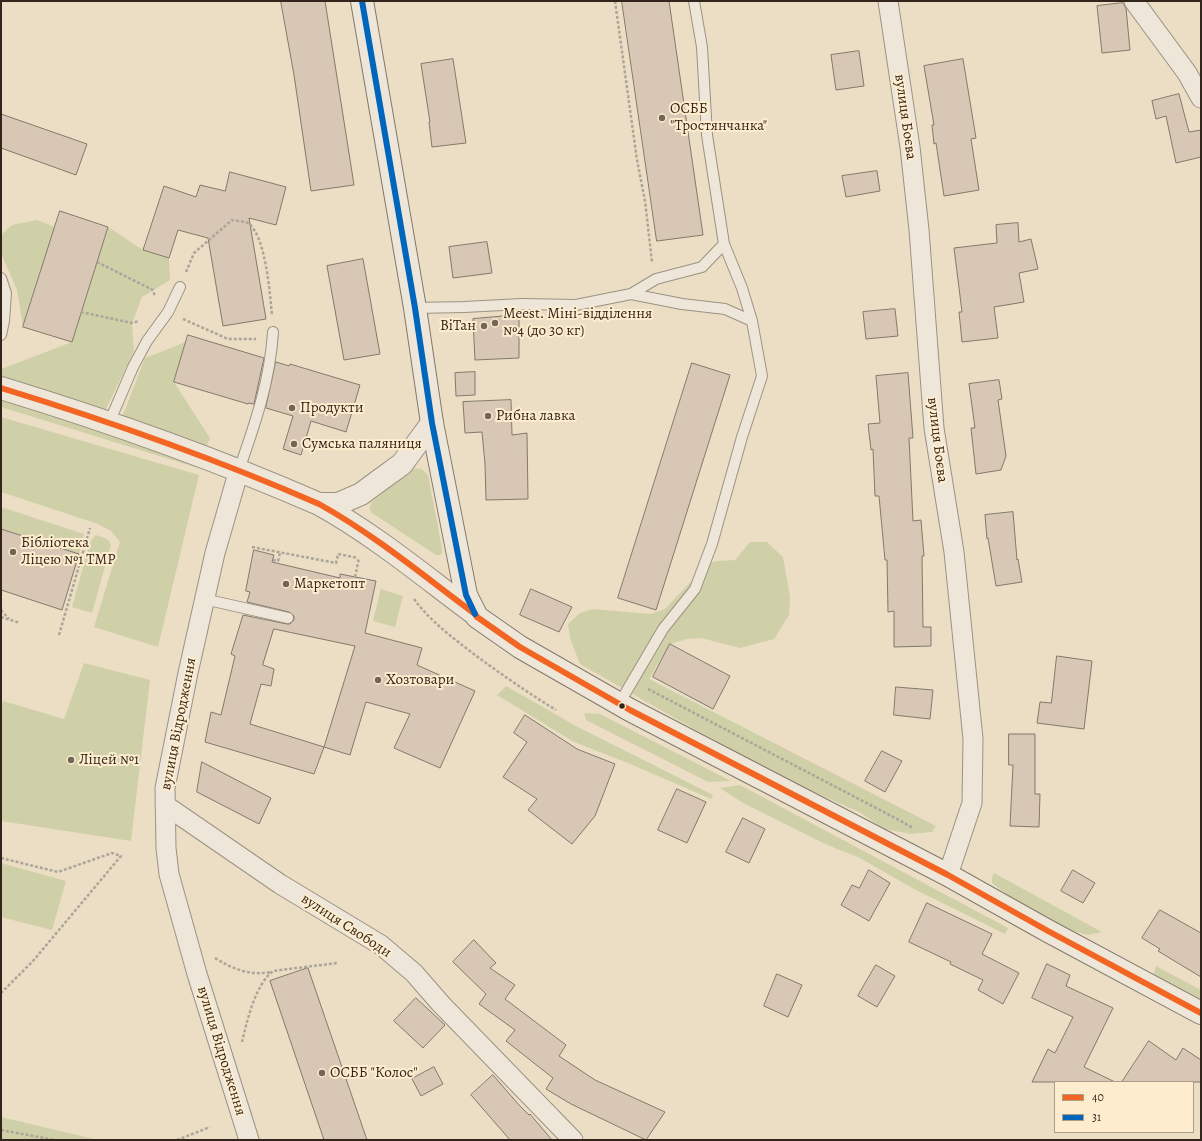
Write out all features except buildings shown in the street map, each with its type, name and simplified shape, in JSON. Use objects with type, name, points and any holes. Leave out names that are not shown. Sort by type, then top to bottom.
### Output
[{"type":"main road","points":[[362,1],[415,308],[432,423],[466,595],[475,614]]},
{"type":"main road","points":[[1,388],[69,409],[239,470],[320,504],[375,540],[520,648],[619,704],[948,875],[1054,935],[1201,1013]]},
{"type":"main road","points":[[320,504],[338,504],[361,494],[402,464],[432,423]]},
{"type":"street","name":"вулиця Боєва","points":[[888,1],[910,147],[919,230],[934,428],[954,552],[973,739],[972,803],[948,875]]},
{"type":"street","points":[[1134,1],[1187,73],[1201,98]]},
{"type":"street","name":"вулиця Відродження","points":[[239,470],[215,553],[204,599],[165,788],[165,805],[166,848],[169,874],[197,974],[248,1140]]},
{"type":"street","name":"вулиця Свободи","points":[[165,805],[280,884],[381,945],[414,973],[441,1004],[573,1140]]},
{"type":"lane","points":[[619,704],[664,629],[695,589],[712,544],[742,437],[762,376],[752,321],[742,288],[724,244],[707,135],[702,47],[694,1]]},
{"type":"lane","points":[[415,308],[522,304],[576,304],[631,294],[656,279],[702,267],[724,244]]},
{"type":"lane","points":[[1,278],[6,293],[4,321],[1,335]]},
{"type":"lane","points":[[109,423],[133,366],[147,341],[168,312],[180,287]]},
{"type":"lane","points":[[631,294],[682,304],[725,309],[752,321]]},
{"type":"lane","points":[[239,470],[257,419],[266,385],[272,353],[273,332]]},
{"type":"lane","points":[[204,599],[288,618]]},
{"type":"path","points":[[615,1],[637,160],[645,201],[652,262],[656,279]]},
{"type":"path","points":[[180,287],[194,253],[232,220],[247,223],[256,233],[262,251],[267,273],[273,332]]},
{"type":"path","points":[[97,262],[153,290],[156,304]]},
{"type":"path","points":[[59,635],[90,528]]},
{"type":"path","points":[[252,547],[336,563],[338,554],[366,559]]},
{"type":"path","points":[[273,560],[278,561],[280,553]]},
{"type":"path","points":[[355,577],[359,558]]},
{"type":"path","points":[[413,598],[422,610],[456,640],[525,691],[556,710]]},
{"type":"path","points":[[1,610],[9,620]]},
{"type":"path","points":[[1,617],[20,623]]},
{"type":"path","points":[[1,858],[58,872],[112,853],[121,856],[33,961],[1,993]]},
{"type":"path","points":[[214,958],[243,972],[262,974],[273,971],[337,963]]},
{"type":"path","points":[[241,1047],[255,999],[267,976],[273,971]]},
{"type":"path","points":[[177,1140],[210,1127]]},
{"type":"path","points":[[1,1130],[55,1140]]},
{"type":"green space","points":[[37,220],[55,227],[23,327],[17,290],[1,253],[1,235],[12,225]]},
{"type":"green space","points":[[108,227],[143,250],[169,258],[170,280],[142,297],[132,323],[134,351],[103,415],[1,381],[1,369],[72,342]]},
{"type":"green space","points":[[186,342],[174,382],[210,438],[206,448],[121,420],[145,358]]},
{"type":"green space","points":[[1,396],[201,459],[198,468],[1,407]]},
{"type":"green space","points":[[1,417],[199,475],[158,647],[94,627],[120,542],[111,531],[98,524],[1,492]]},
{"type":"green space","points":[[415,468],[422,469],[428,475],[442,548],[442,553],[440,555],[436,555],[372,513],[369,508],[373,501]]},
{"type":"green space","points":[[1,507],[84,534],[79,554],[1,529]]},
{"type":"green space","points":[[96,535],[107,539],[111,545],[92,613],[72,607],[90,542]]},
{"type":"green space","points":[[750,542],[767,542],[783,557],[790,597],[789,615],[774,639],[740,648],[701,638],[687,639],[670,644],[649,679],[936,826],[932,832],[911,834],[884,829],[861,813],[790,781],[703,734],[580,664],[570,638],[568,624],[580,613],[593,609],[650,614],[665,609],[708,564],[716,561],[735,560]]},
{"type":"green space","points":[[381,589],[403,596],[395,627],[373,621]]},
{"type":"green space","points":[[84,663],[150,680],[131,841],[1,821],[1,707],[3,701],[64,719]]},
{"type":"green space","points":[[506,686],[576,726],[713,795],[711,799],[628,763],[574,742],[497,695]]},
{"type":"green space","points":[[584,713],[600,714],[731,781],[708,782],[586,720]]},
{"type":"green space","points":[[740,785],[1008,928],[1005,934],[914,889],[858,857],[819,841],[743,803],[720,788]]},
{"type":"green space","points":[[1,863],[66,881],[52,930],[1,917]]},
{"type":"green space","points":[[994,873],[1102,932],[1088,935],[1069,930],[1041,918],[992,883]]},
{"type":"green space","points":[[1156,966],[1201,990],[1201,1004],[1153,977]]},
{"type":"green space","points":[[1,1117],[98,1140],[1,1140]]},
{"type":"transit line","name":"31","points":[[362,1],[415,308],[432,423],[466,595],[475,614]]},
{"type":"transit line","name":"40","points":[[1,388],[82,414],[202,456],[319,504],[340,516],[380,543],[477,617],[520,647],[630,710],[948,875],[1048,931],[1201,1013]]},
{"type":"place","name":"ОСББ \"Тростянчанка\"","points":[[662,118]]},
{"type":"place","name":"Meest. Міні-відділення №4 (до 30 кг)","points":[[495,323]]},
{"type":"place","name":"ВіТан","points":[[484,326]]},
{"type":"place","name":"Продукти","points":[[292,408]]},
{"type":"place","name":"Рибна лавка","points":[[488,416]]},
{"type":"place","name":"Сумська паляниця","points":[[294,444]]},
{"type":"place","name":"Бібліотека Ліцею №1 ТМР","points":[[13,552]]},
{"type":"place","name":"Маркетопт","points":[[286,584]]},
{"type":"place","name":"Хозтовари","points":[[378,680]]},
{"type":"place","name":"Ліцей №1","points":[[71,760]]},
{"type":"place","name":"ОСББ \"Колос\"","points":[[322,1073]]}]
